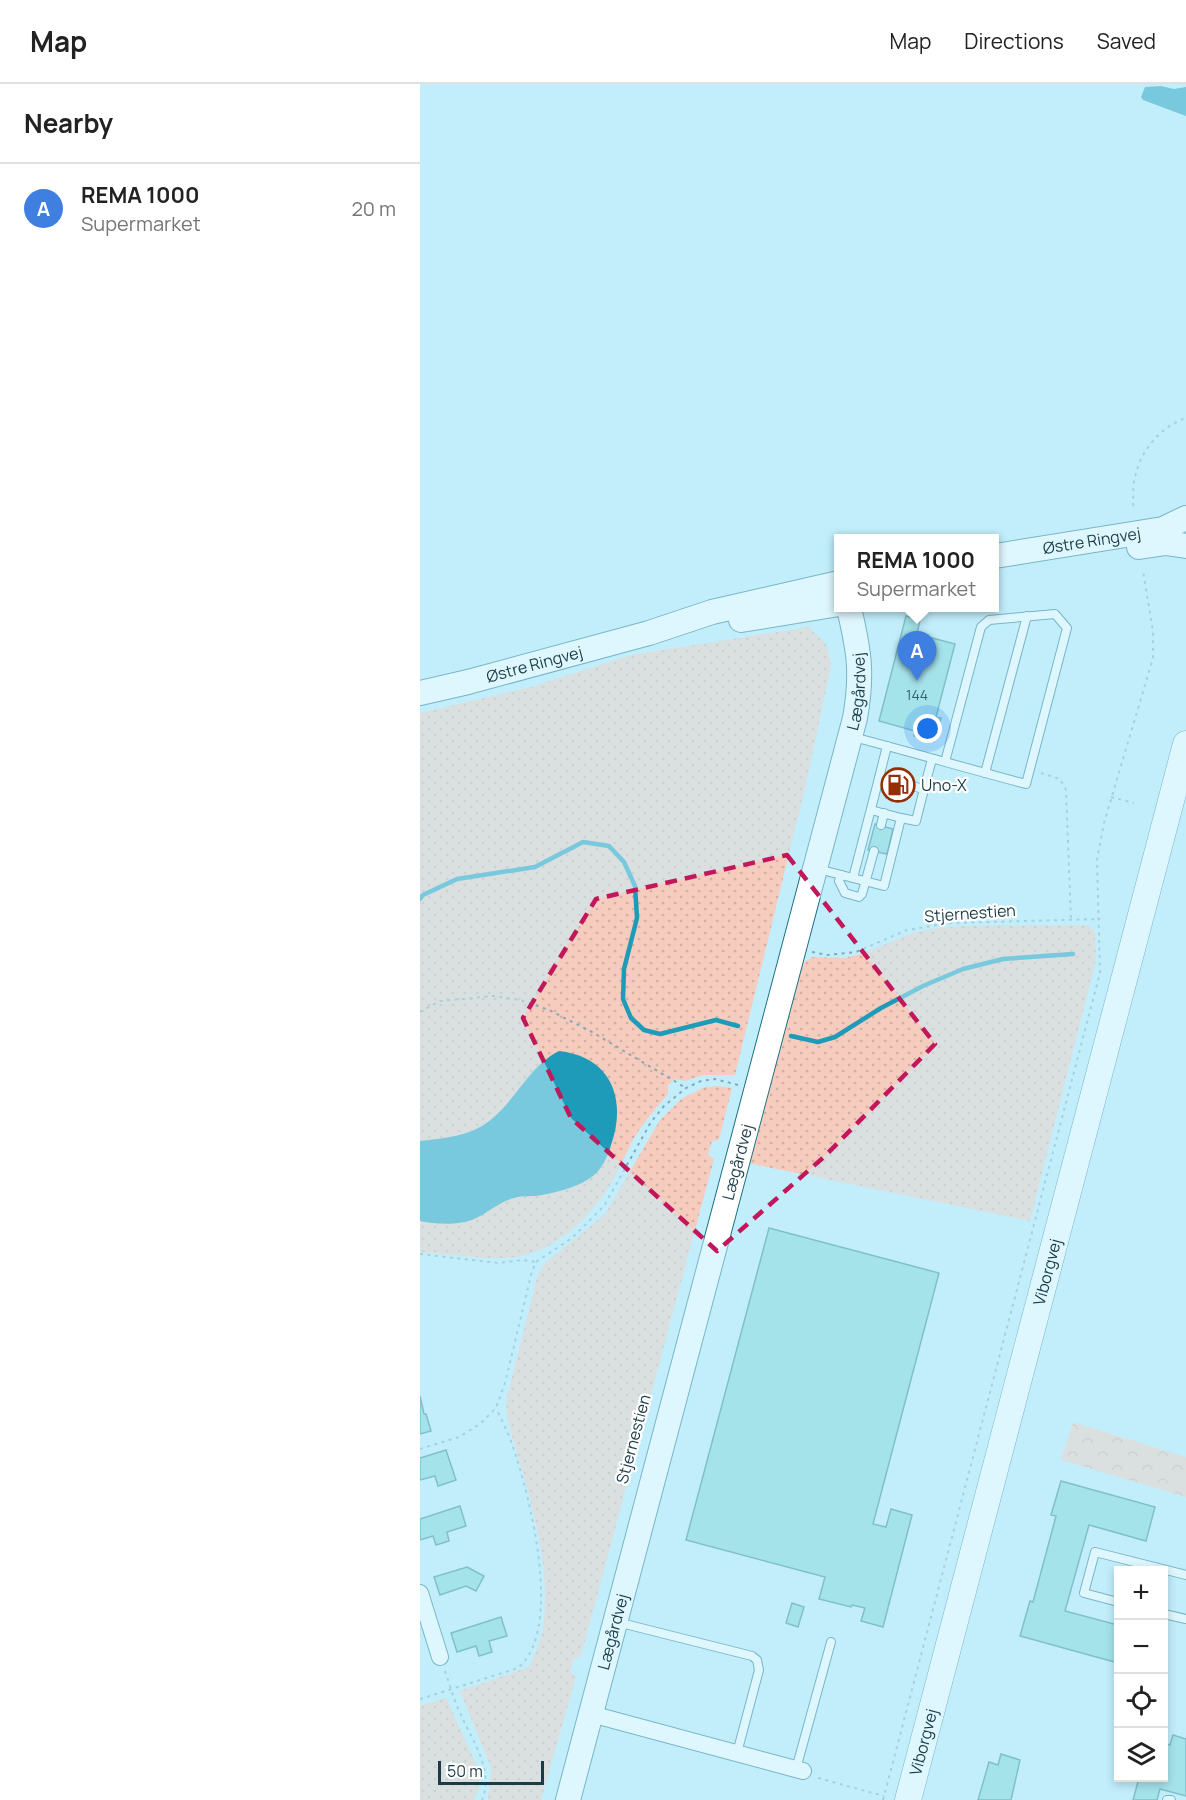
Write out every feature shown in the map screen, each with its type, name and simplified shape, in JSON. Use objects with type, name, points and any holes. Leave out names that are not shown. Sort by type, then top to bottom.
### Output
[{"type":"main road","name":"Viborgvej","points":[[892,1799],[1186,744]]},
{"type":"street","name":"Østre Ringvej","points":[[999,555],[1162,529],[1186,518]]},
{"type":"street","name":"Østre Ringvej","points":[[999,571],[1083,555],[1166,543],[1186,546]]},
{"type":"street","name":"Østre Ringvej","points":[[420,693],[649,633],[712,612],[834,585]]},
{"type":"street","name":"Østre Ringvej","points":[[649,633],[834,605]]},
{"type":"street","name":"Lægårdvej","points":[[568,1800],[850,736],[860,687],[859,654],[850,612]]},
{"type":"street","points":[[420,1593],[440,1657]]},
{"type":"street","points":[[591,1714],[799,1770]]},
{"type":"lane","points":[[850,736],[932,759],[1026,784],[1067,628],[1055,614],[989,620],[981,627],[945,762]]},
{"type":"lane","points":[[985,773],[1027,616]]},
{"type":"lane","points":[[853,878],[887,746]]},
{"type":"lane","points":[[870,810],[916,821],[932,759]]},
{"type":"lane","points":[[879,778],[924,789]]},
{"type":"lane","points":[[881,825],[884,813]]},
{"type":"lane","points":[[814,868],[884,886],[902,818]]},
{"type":"lane","points":[[841,875],[840,881],[845,893],[859,897],[862,894],[874,851]]},
{"type":"lane","points":[[1114,1601],[1084,1593],[1095,1552],[1150,1566]]},
{"type":"lane","points":[[1168,1570],[1186,1575]]},
{"type":"lane","points":[[1168,1615],[1186,1619]]},
{"type":"lane","points":[[615,1621],[752,1656],[757,1660],[759,1670],[737,1753]]},
{"type":"lane","points":[[799,1770],[831,1642]]},
{"type":"path","points":[[1134,506],[1134,478],[1142,457],[1153,439],[1173,422],[1186,418]]},
{"type":"path","points":[[799,1770],[805,1775],[892,1799],[1096,993],[1101,964],[1097,860],[1104,823],[1153,658],[1154,631],[1143,572]]},
{"type":"path","points":[[1029,772],[1056,777],[1065,786],[1071,920]]},
{"type":"path","points":[[1112,798],[1134,803]]},
{"type":"path","name":"Stjernestien","points":[[794,947],[827,955],[856,952],[907,930],[950,923],[1100,919]]},
{"type":"path","points":[[420,1012],[440,1001],[493,996],[520,1000],[549,1010],[592,1032],[686,1088]]},
{"type":"path","points":[[420,1449],[459,1437],[480,1424],[496,1408],[505,1383],[536,1262],[572,1238],[604,1206],[651,1122],[664,1106],[686,1088],[701,1081],[715,1079],[740,1085]]},
{"type":"path","points":[[420,1254],[498,1263],[523,1260],[536,1262]]},
{"type":"path","points":[[420,1699],[518,1668],[527,1660],[536,1639],[541,1611],[537,1546],[530,1506],[513,1445],[496,1408]]},
{"type":"path","points":[[440,1657],[460,1713],[480,1752],[486,1778],[482,1800]]},
{"type":"highlighted area","points":[[787,855],[935,1044],[825,1156],[717,1251],[571,1118],[523,1018],[596,899]]},
{"type":"green space","points":[[809,627],[827,645],[831,666],[807,780],[735,1075],[704,1075],[685,1081],[675,1079],[668,1085],[668,1094],[634,1138],[613,1181],[600,1200],[566,1235],[553,1243],[523,1256],[507,1258],[420,1252],[420,713],[531,687],[631,655]]},
{"type":"green space","points":[[1088,925],[1095,932],[1096,960],[1030,1221],[748,1163],[802,964],[812,957],[845,958],[864,953],[910,934],[931,929],[961,926]]},
{"type":"green space","points":[[705,1087],[732,1088],[719,1140],[712,1141],[708,1155],[714,1159],[581,1656],[574,1659],[570,1671],[576,1677],[541,1800],[488,1800],[491,1768],[460,1691],[529,1667],[543,1628],[545,1601],[541,1548],[536,1521],[507,1417],[506,1401],[538,1274],[544,1264],[605,1214],[660,1120],[681,1099]]},
{"type":"green space","points":[[1073,1422],[1186,1457],[1186,1497],[1061,1460]]},
{"type":"green space","points":[[446,1698],[480,1772],[479,1788],[474,1800],[420,1800],[420,1706]]},
{"type":"water","points":[[1161,86],[1174,89],[1186,87],[1186,116],[1143,100],[1141,97],[1145,87]]},
{"type":"water","points":[[559,1051],[577,1055],[592,1062],[611,1083],[616,1097],[616,1128],[608,1154],[599,1170],[575,1186],[539,1196],[508,1200],[465,1222],[442,1224],[420,1221],[420,1141],[459,1135],[486,1123],[502,1109],[540,1065]]},
{"type":"building","points":[[906,616],[920,620],[917,634],[955,644],[936,717],[941,718],[934,741],[914,736],[915,731],[879,721]]},
{"type":"building","points":[[894,768],[909,772],[901,801],[886,798]]},
{"type":"building","points":[[875,824],[893,829],[887,854],[868,850]]},
{"type":"building","points":[[769,1228],[939,1273],[873,1524],[886,1527],[891,1509],[912,1515],[883,1627],[861,1621],[865,1608],[819,1599],[825,1577],[686,1540]]},
{"type":"building","points":[[420,1396],[431,1431],[420,1434]]},
{"type":"building","points":[[446,1450],[456,1480],[438,1486],[435,1476],[420,1480],[420,1458]]},
{"type":"building","points":[[1061,1481],[1155,1507],[1146,1541],[1089,1525],[1065,1611],[1114,1624],[1114,1662],[1020,1636],[1030,1601],[1033,1602],[1056,1516],[1051,1515]]},
{"type":"building","points":[[460,1506],[466,1526],[447,1532],[449,1541],[436,1545],[433,1536],[420,1540],[420,1519]]},
{"type":"building","points":[[467,1567],[484,1576],[476,1591],[466,1586],[440,1595],[434,1577]]},
{"type":"building","points":[[792,1603],[804,1607],[798,1627],[786,1623]]},
{"type":"building","points":[[501,1617],[507,1636],[489,1641],[492,1652],[479,1656],[476,1646],[457,1652],[451,1633]]},
{"type":"building","points":[[1173,1735],[1186,1739],[1186,1796],[1160,1789],[1157,1800],[1133,1800],[1138,1782],[1168,1782],[1168,1744],[1170,1745]]},
{"type":"building","points":[[1001,1754],[1020,1760],[1011,1800],[978,1800],[989,1762],[998,1765]]},
{"type":"waterway","points":[[420,899],[423,895],[457,879],[535,867],[583,842],[609,846],[624,862],[635,886],[637,918],[624,969],[623,999],[631,1018],[644,1030],[660,1034],[716,1020],[738,1026]]},
{"type":"waterway","points":[[791,1036],[818,1042],[835,1037],[881,1008],[923,986],[963,969],[1003,959],[1073,954]]},
{"type":"place","name":"REMA 1000","points":[[917,681]]},
{"type":"place","name":"Uno-X","points":[[898,785]]}]
